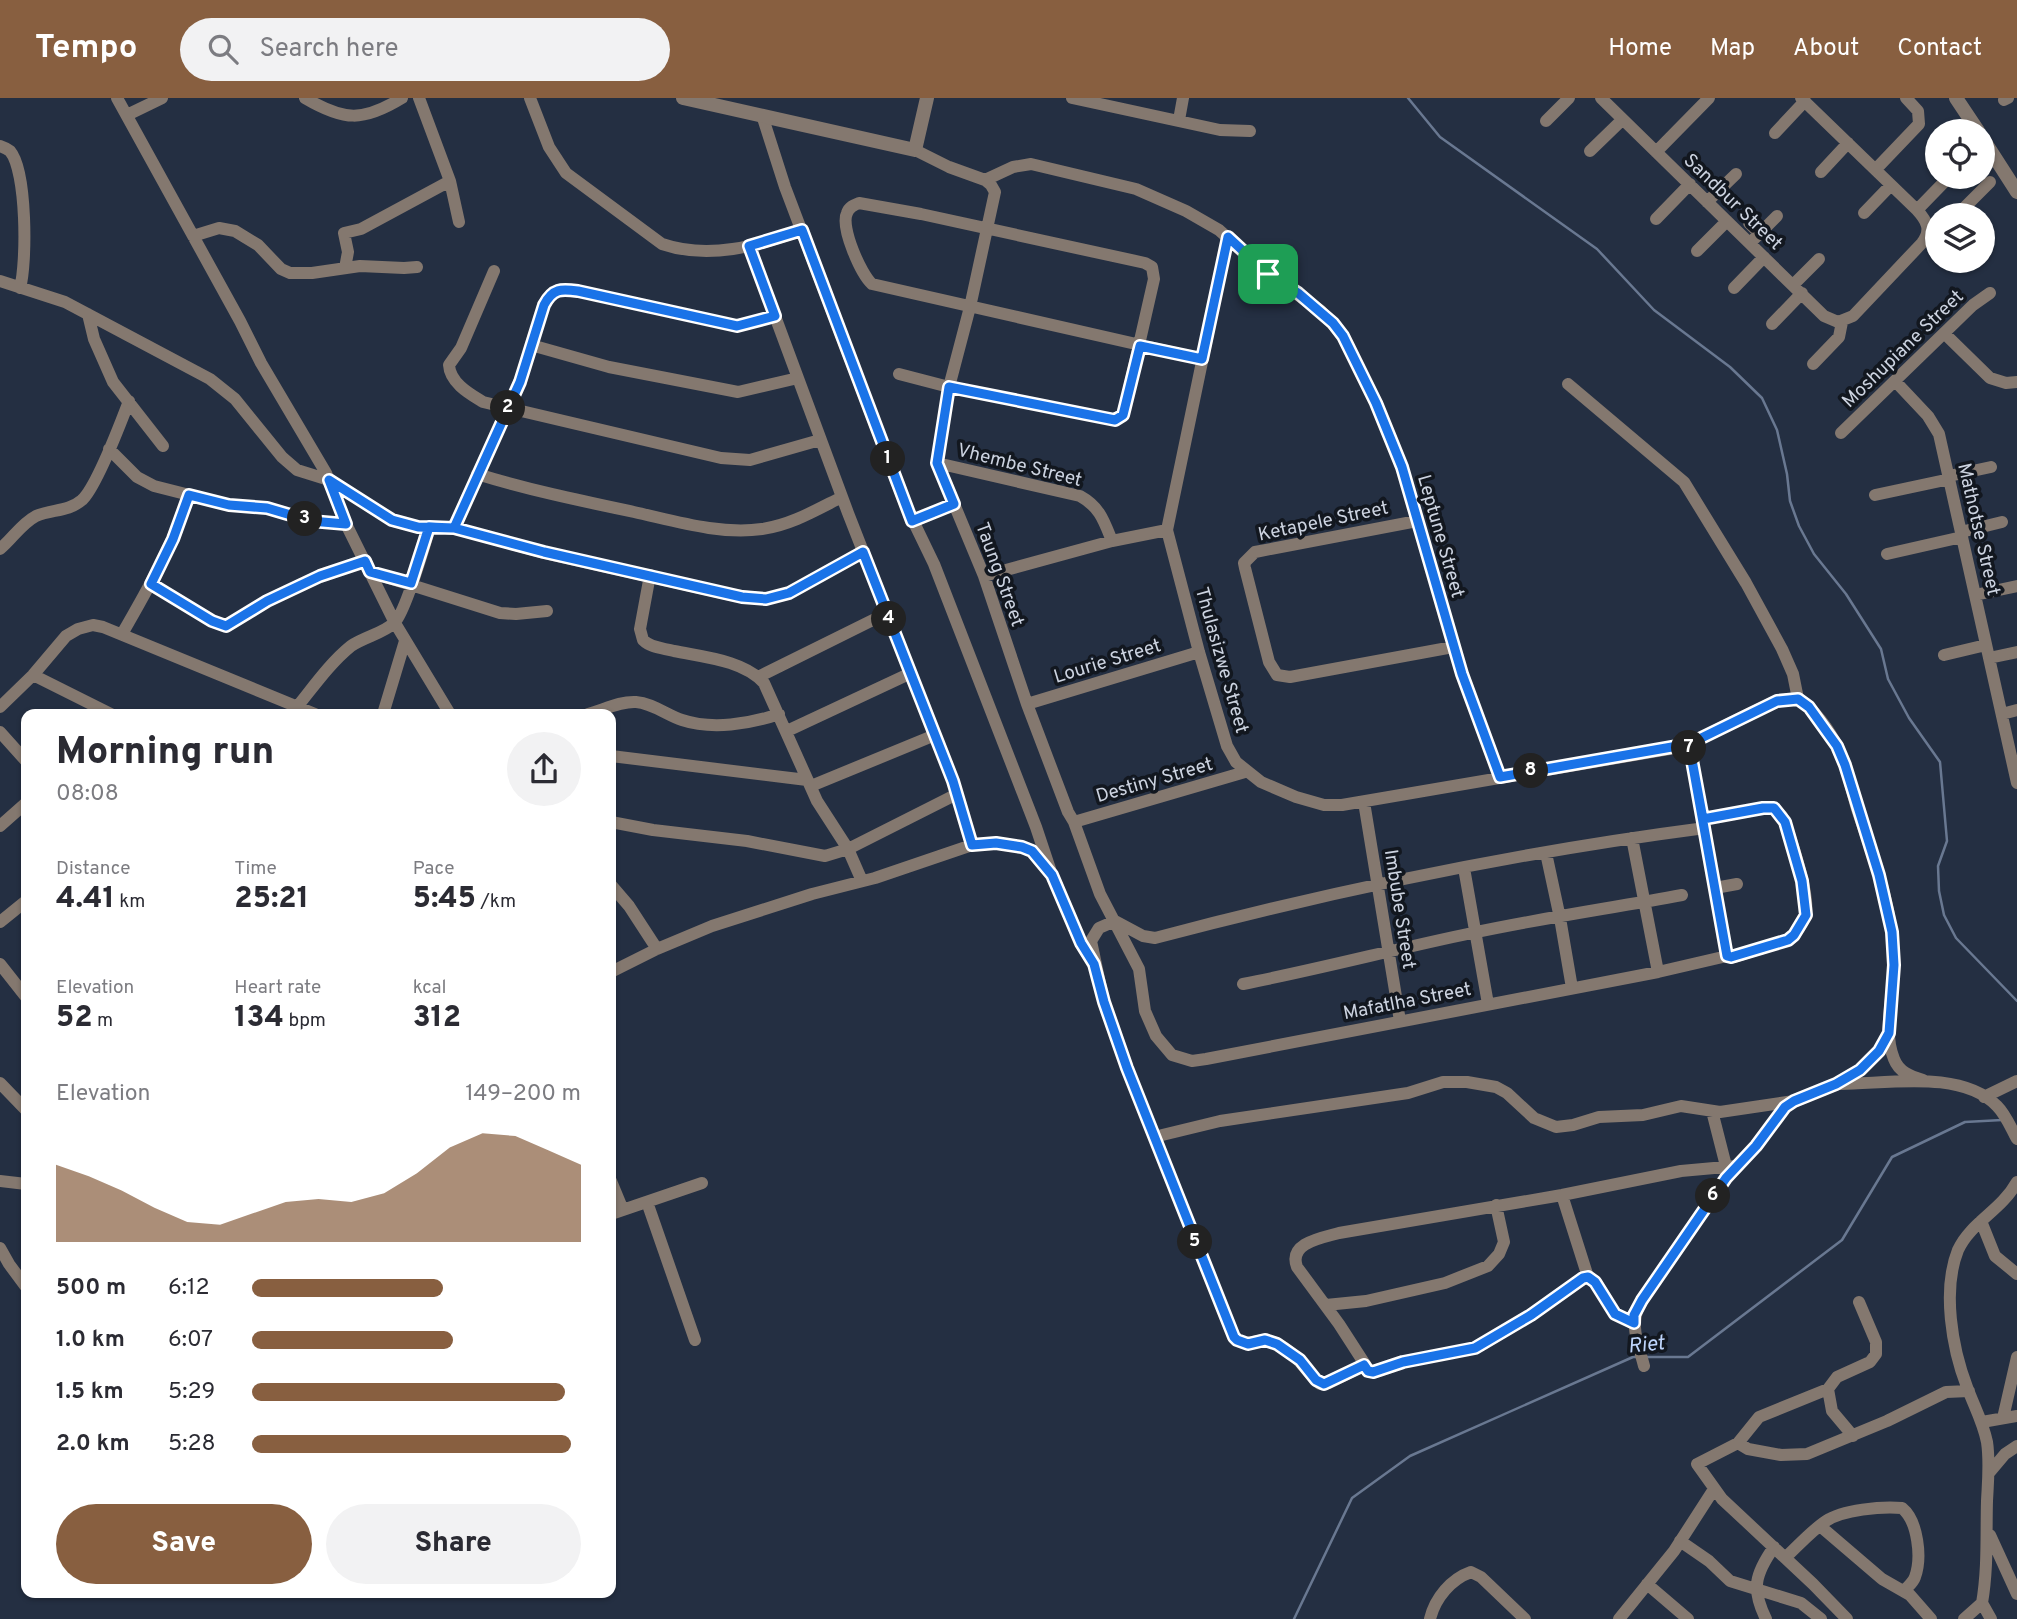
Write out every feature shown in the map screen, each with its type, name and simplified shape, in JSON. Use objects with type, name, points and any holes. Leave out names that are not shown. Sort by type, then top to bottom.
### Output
[{"type":"street","points":[[117,98],[261,363],[329,480],[346,524],[395,623],[447,709]]},
{"type":"street","points":[[127,116],[162,98]]},
{"type":"street","points":[[305,98],[332,113],[355,117],[374,113],[402,98]]},
{"type":"street","points":[[419,98],[450,181],[458,222]]},
{"type":"street","points":[[530,98],[549,146],[566,173],[662,244],[681,250],[730,250],[802,230]]},
{"type":"street","points":[[683,98],[740,104],[762,116],[915,150],[949,167],[985,180],[995,192],[949,387],[937,463]]},
{"type":"street","points":[[915,150],[927,98]]},
{"type":"street","points":[[1072,98],[1220,130],[1250,131]]},
{"type":"street","points":[[1179,120],[1183,98]]},
{"type":"street","points":[[1546,121],[1569,98]]},
{"type":"street","points":[[1656,152],[1709,98]]},
{"type":"street","points":[[1876,169],[1919,124],[1918,111],[1906,98]]},
{"type":"street","points":[[1956,98],[1970,119]]},
{"type":"street","points":[[1775,132],[1803,100],[1925,219]]},
{"type":"street","name":"Sandbur Street","points":[[1610,101],[1622,120],[1829,320],[1843,321]]},
{"type":"street","points":[[762,116],[785,187],[912,521],[946,594],[1052,875],[1081,943],[1094,964]]},
{"type":"street","points":[[1590,151],[1622,120]]},
{"type":"street","points":[[1821,172],[1848,143]]},
{"type":"street","points":[[0,146],[9,150],[14,160],[21,188],[26,248],[20,288]]},
{"type":"street","points":[[1995,158],[2017,192]]},
{"type":"street","name":"Leptune Street","points":[[985,180],[1021,164],[1041,166],[1136,189],[1164,200],[1196,216],[1228,237],[1268,274],[1321,311],[1343,336],[1396,452],[1453,647],[1500,777]]},
{"type":"street","points":[[1707,202],[1736,174]]},
{"type":"street","points":[[345,268],[348,251],[344,233],[361,229],[450,181]]},
{"type":"street","points":[[1656,219],[1690,184]]},
{"type":"street","points":[[1864,213],[1891,185]]},
{"type":"street","points":[[1917,211],[1938,189]]},
{"type":"street","points":[[1969,203],[1983,189]]},
{"type":"street","points":[[899,374],[949,387],[1115,420],[1123,415],[1140,346],[1154,271],[1150,265],[1077,247],[865,202],[853,205],[845,218],[862,271],[872,284],[1140,346],[1202,359]]},
{"type":"street","points":[[1750,243],[1777,216]]},
{"type":"street","points":[[1697,251],[1727,221]]},
{"type":"street","points":[[1749,223],[1760,234]]},
{"type":"street","points":[[193,236],[219,228],[240,233],[258,245],[281,269],[290,273],[360,266],[417,267]]},
{"type":"street","name":"Thulasizwe Street","points":[[1228,237],[1167,530],[1227,746],[1245,772],[1261,782],[1308,801],[1324,805],[1364,802],[1689,744],[1777,701],[1798,699]]},
{"type":"street","points":[[1813,364],[1839,337],[1843,321],[1853,316],[1925,240]]},
{"type":"street","points":[[749,246],[820,440],[957,794],[972,845]]},
{"type":"street","points":[[1734,288],[1764,257]]},
{"type":"street","points":[[1772,324],[1819,259]]},
{"type":"street","points":[[494,271],[449,370],[456,382],[476,398],[495,407],[721,458],[750,460],[820,440]]},
{"type":"street","points":[[0,281],[65,302],[210,379],[235,399],[282,457],[298,470],[329,480],[392,520],[418,527],[454,528],[544,552],[734,595],[766,599],[789,593],[863,552]]},
{"type":"street","points":[[454,528],[520,382],[544,305],[550,294],[558,290],[569,290],[737,326],[775,316]]},
{"type":"street","name":"Moshupiane Street","points":[[1841,433],[1973,305],[1990,293]]},
{"type":"street","points":[[88,314],[94,340],[113,382],[163,446]]},
{"type":"street","points":[[1944,333],[1990,378],[2006,383],[2017,382]]},
{"type":"street","points":[[531,345],[609,367],[738,392],[798,378]]},
{"type":"street","name":"Mathotse Street","points":[[1895,381],[1935,426],[2016,774]]},
{"type":"street","points":[[1568,384],[1684,482],[1782,649],[1793,674],[1798,699],[1809,707],[1837,746],[1884,893],[1892,932],[1894,965],[1889,1033],[1899,1067],[1912,1077],[1954,1084],[1984,1097],[2002,1112],[2017,1139]]},
{"type":"street","points":[[0,549],[22,525],[36,516],[66,510],[85,497],[129,401]]},
{"type":"street","points":[[109,449],[136,477],[154,486],[229,505],[267,508],[311,521],[346,524]]},
{"type":"street","name":"Taung Street","points":[[937,463],[984,576],[1027,704],[1068,812],[1100,894],[1115,921]]},
{"type":"street","name":"Vhembe Street","points":[[937,463],[1080,496],[1101,512],[1112,541]]},
{"type":"street","points":[[1875,495],[1991,467]]},
{"type":"street","points":[[477,474],[512,485],[699,526],[738,530],[759,530],[787,524],[842,497]]},
{"type":"street","points":[[122,635],[173,539],[189,495]]},
{"type":"street","points":[[912,521],[954,504]]},
{"type":"street","name":"Ketapele Street","points":[[1417,521],[1322,538],[1255,552],[1249,556],[1244,563],[1269,662],[1277,675],[1290,677],[1453,647]]},
{"type":"street","points":[[1887,554],[2002,522]]},
{"type":"street","points":[[297,707],[328,668],[350,647],[395,623],[429,527]]},
{"type":"street","points":[[984,576],[1112,541],[1167,530]]},
{"type":"street","points":[[151,584],[212,621],[226,626],[267,601],[320,576],[368,567],[500,613],[547,611]]},
{"type":"street","points":[[650,575],[640,629],[643,640],[656,647],[732,664],[758,677],[770,693],[824,814],[848,849],[862,881]]},
{"type":"street","points":[[1975,595],[2017,586]]},
{"type":"street","points":[[758,677],[887,613]]},
{"type":"street","points":[[0,707],[33,675],[66,636],[78,629],[99,625],[302,709]]},
{"type":"street","points":[[384,709],[405,640]]},
{"type":"street","name":"Lourie Street","points":[[1027,704],[1199,652]]},
{"type":"street","points":[[1944,655],[2017,652]]},
{"type":"street","points":[[787,731],[911,673]]},
{"type":"street","points":[[33,675],[101,709]]},
{"type":"street","points":[[605,709],[637,702],[683,720],[704,724],[729,724],[779,715]]},
{"type":"street","points":[[2001,714],[2017,710]]},
{"type":"street","points":[[0,732],[21,755]]},
{"type":"street","points":[[616,757],[809,783],[935,735]]},
{"type":"street","points":[[1689,744],[1727,956]]},
{"type":"street","name":"Destiny Street","points":[[1074,822],[1245,772]]},
{"type":"street","points":[[616,823],[747,841],[825,856],[848,849],[957,794]]},
{"type":"street","name":"Imbube Street","points":[[1364,802],[1400,1021]]},
{"type":"street","points":[[0,825],[21,807]]},
{"type":"street","name":"Mafatlha Street","points":[[1115,921],[1139,969],[1144,1011],[1149,1026],[1164,1049],[1182,1059],[1206,1059],[1658,972],[1741,955],[1788,940],[1806,915],[1805,896],[1785,822],[1774,808],[1763,808],[1704,823]]},
{"type":"street","points":[[1364,1365],[1329,1383],[1320,1384],[1300,1360],[1277,1344],[1269,1340],[1248,1344],[1237,1340],[1230,1329],[1113,1028],[1094,964],[1091,940],[1094,933],[1115,921],[1143,936],[1156,938],[1269,908],[1464,867],[1704,823]]},
{"type":"street","points":[[1632,838],[1658,972]]},
{"type":"street","points":[[616,970],[657,949],[724,922],[972,845],[996,843],[1022,847],[1032,851],[1052,875]]},
{"type":"street","points":[[1546,853],[1572,988]]},
{"type":"street","points":[[1464,867],[1488,1004]]},
{"type":"street","points":[[1716,888],[1737,884]]},
{"type":"street","points":[[616,891],[657,949]]},
{"type":"street","points":[[1243,984],[1475,933],[1682,895]]},
{"type":"street","points":[[0,922],[21,905]]},
{"type":"street","points":[[0,964],[21,989]]},
{"type":"street","points":[[1644,1366],[1634,1315],[1731,1166],[1756,1146],[1785,1107],[1850,1077],[1879,1051],[1889,1033]]},
{"type":"street","points":[[1836,1084],[1923,1080]]},
{"type":"street","points":[[1984,1097],[2017,1081]]},
{"type":"street","points":[[1154,1137],[1220,1121],[1408,1093],[1443,1082],[1467,1082],[1496,1087],[1507,1093],[1534,1118],[1556,1127],[1599,1117],[1643,1115],[1681,1106],[1712,1111],[1735,1111],[1794,1101]]},
{"type":"street","points":[[0,1083],[21,1105]]},
{"type":"street","points":[[1712,1111],[1731,1166]]},
{"type":"street","points":[[1588,1277],[1475,1348],[1403,1362],[1373,1372],[1368,1371],[1360,1354],[1297,1267],[1294,1259],[1300,1248],[1308,1243],[1339,1233],[1562,1195],[1681,1171],[1731,1166]]},
{"type":"street","points":[[0,1181],[21,1183]]},
{"type":"street","points":[[1991,1619],[1982,1603],[1988,1557],[1989,1473],[1982,1422],[1969,1391],[1951,1327],[1951,1284],[1959,1249],[1967,1236],[2008,1198],[2017,1182]]},
{"type":"street","points":[[617,1212],[702,1183]]},
{"type":"street","points":[[1562,1195],[1588,1277],[1595,1282],[1615,1314],[1634,1323]]},
{"type":"street","points":[[647,1202],[695,1340]]},
{"type":"street","points":[[1326,1305],[1366,1301],[1430,1286],[1488,1266],[1499,1254],[1504,1242],[1496,1205]]},
{"type":"street","points":[[1981,1221],[1995,1256],[2003,1265],[2016,1271]]},
{"type":"street","points":[[0,1248],[21,1280]]},
{"type":"street","points":[[1847,1619],[1714,1489],[1698,1464],[1738,1443],[1759,1417],[1828,1389],[1837,1377],[1870,1362],[1876,1354],[1876,1342],[1859,1302]]},
{"type":"street","points":[[2003,1418],[2017,1357]]},
{"type":"street","points":[[1828,1389],[1832,1411],[1853,1436]]},
{"type":"street","points":[[1738,1443],[1748,1449],[1810,1454],[1945,1392],[1969,1391]]},
{"type":"street","points":[[1982,1422],[2017,1416]]},
{"type":"street","points":[[1989,1473],[2005,1454],[2017,1446]]},
{"type":"street","points":[[1619,1619],[1680,1541],[1714,1489]]},
{"type":"street","points":[[1785,1558],[1820,1526],[1838,1515],[1896,1507],[1905,1510],[1911,1521],[1917,1550],[1916,1574],[1904,1591]]},
{"type":"street","points":[[1820,1526],[1881,1579],[1904,1591],[1931,1619]]},
{"type":"street","points":[[1987,1529],[2017,1594]]},
{"type":"street","points":[[1680,1541],[1709,1561],[1730,1581],[1801,1603],[1821,1619]]},
{"type":"street","points":[[1766,1619],[1756,1590],[1760,1568],[1774,1547]]},
{"type":"street","points":[[1430,1619],[1433,1607],[1448,1587],[1459,1577],[1471,1572],[1482,1577],[1521,1618]]},
{"type":"street","points":[[1801,1603],[1804,1576]]},
{"type":"street","points":[[1647,1584],[1688,1619]]},
{"type":"street","points":[[1964,1619],[1982,1603]]},
{"type":"waterway","points":[[1408,98],[1440,137],[1597,249],[1654,310],[1730,367],[1762,398],[1777,430],[1790,501],[1799,526],[1814,554],[1846,594],[1881,649],[1888,679],[1909,718],[1940,762],[1947,841],[1938,866],[1944,915],[1956,938],[2017,1001]]},
{"type":"waterway","name":"Riet","points":[[1645,1357],[1688,1357],[1842,1240],[1892,1157],[1965,1122],[2002,1120]]},
{"type":"waterway","name":"Riet","points":[[1294,1619],[1352,1498],[1410,1456],[1638,1357]]},
{"type":"route","points":[[1268,274],[1228,237],[1202,359],[1140,346],[1123,415],[1119,419],[1085,416],[949,387],[937,463],[954,504],[912,521],[802,230],[749,246],[775,316],[737,326],[578,291],[558,290],[550,294],[544,305],[520,382],[454,528],[429,527],[411,583],[370,572],[365,561],[320,576],[248,611],[233,624],[226,626],[212,621],[151,584],[173,539],[189,495],[229,505],[267,508],[311,521],[346,524],[329,480],[400,523],[418,527],[429,527],[454,528],[544,552],[742,597],[766,599],[789,593],[863,552],[953,781],[972,845],[996,843],[1032,851],[1052,875],[1064,900],[1081,943],[1094,964],[1127,1068],[1234,1337],[1248,1344],[1269,1340],[1277,1344],[1300,1360],[1316,1380],[1324,1384],[1364,1365],[1368,1371],[1373,1372],[1403,1362],[1475,1348],[1588,1277],[1593,1279],[1615,1314],[1634,1323],[1634,1315],[1642,1300],[1726,1178],[1756,1146],[1785,1107],[1860,1070],[1879,1051],[1889,1033],[1894,965],[1892,932],[1879,875],[1845,765],[1837,746],[1809,707],[1792,698],[1777,701],[1689,744],[1703,819],[1763,808],[1779,811],[1785,822],[1805,896],[1806,915],[1788,940],[1731,957],[1727,956],[1689,744],[1500,777],[1462,674],[1407,481],[1376,403],[1357,362],[1333,323],[1298,293],[1268,274]]}]
